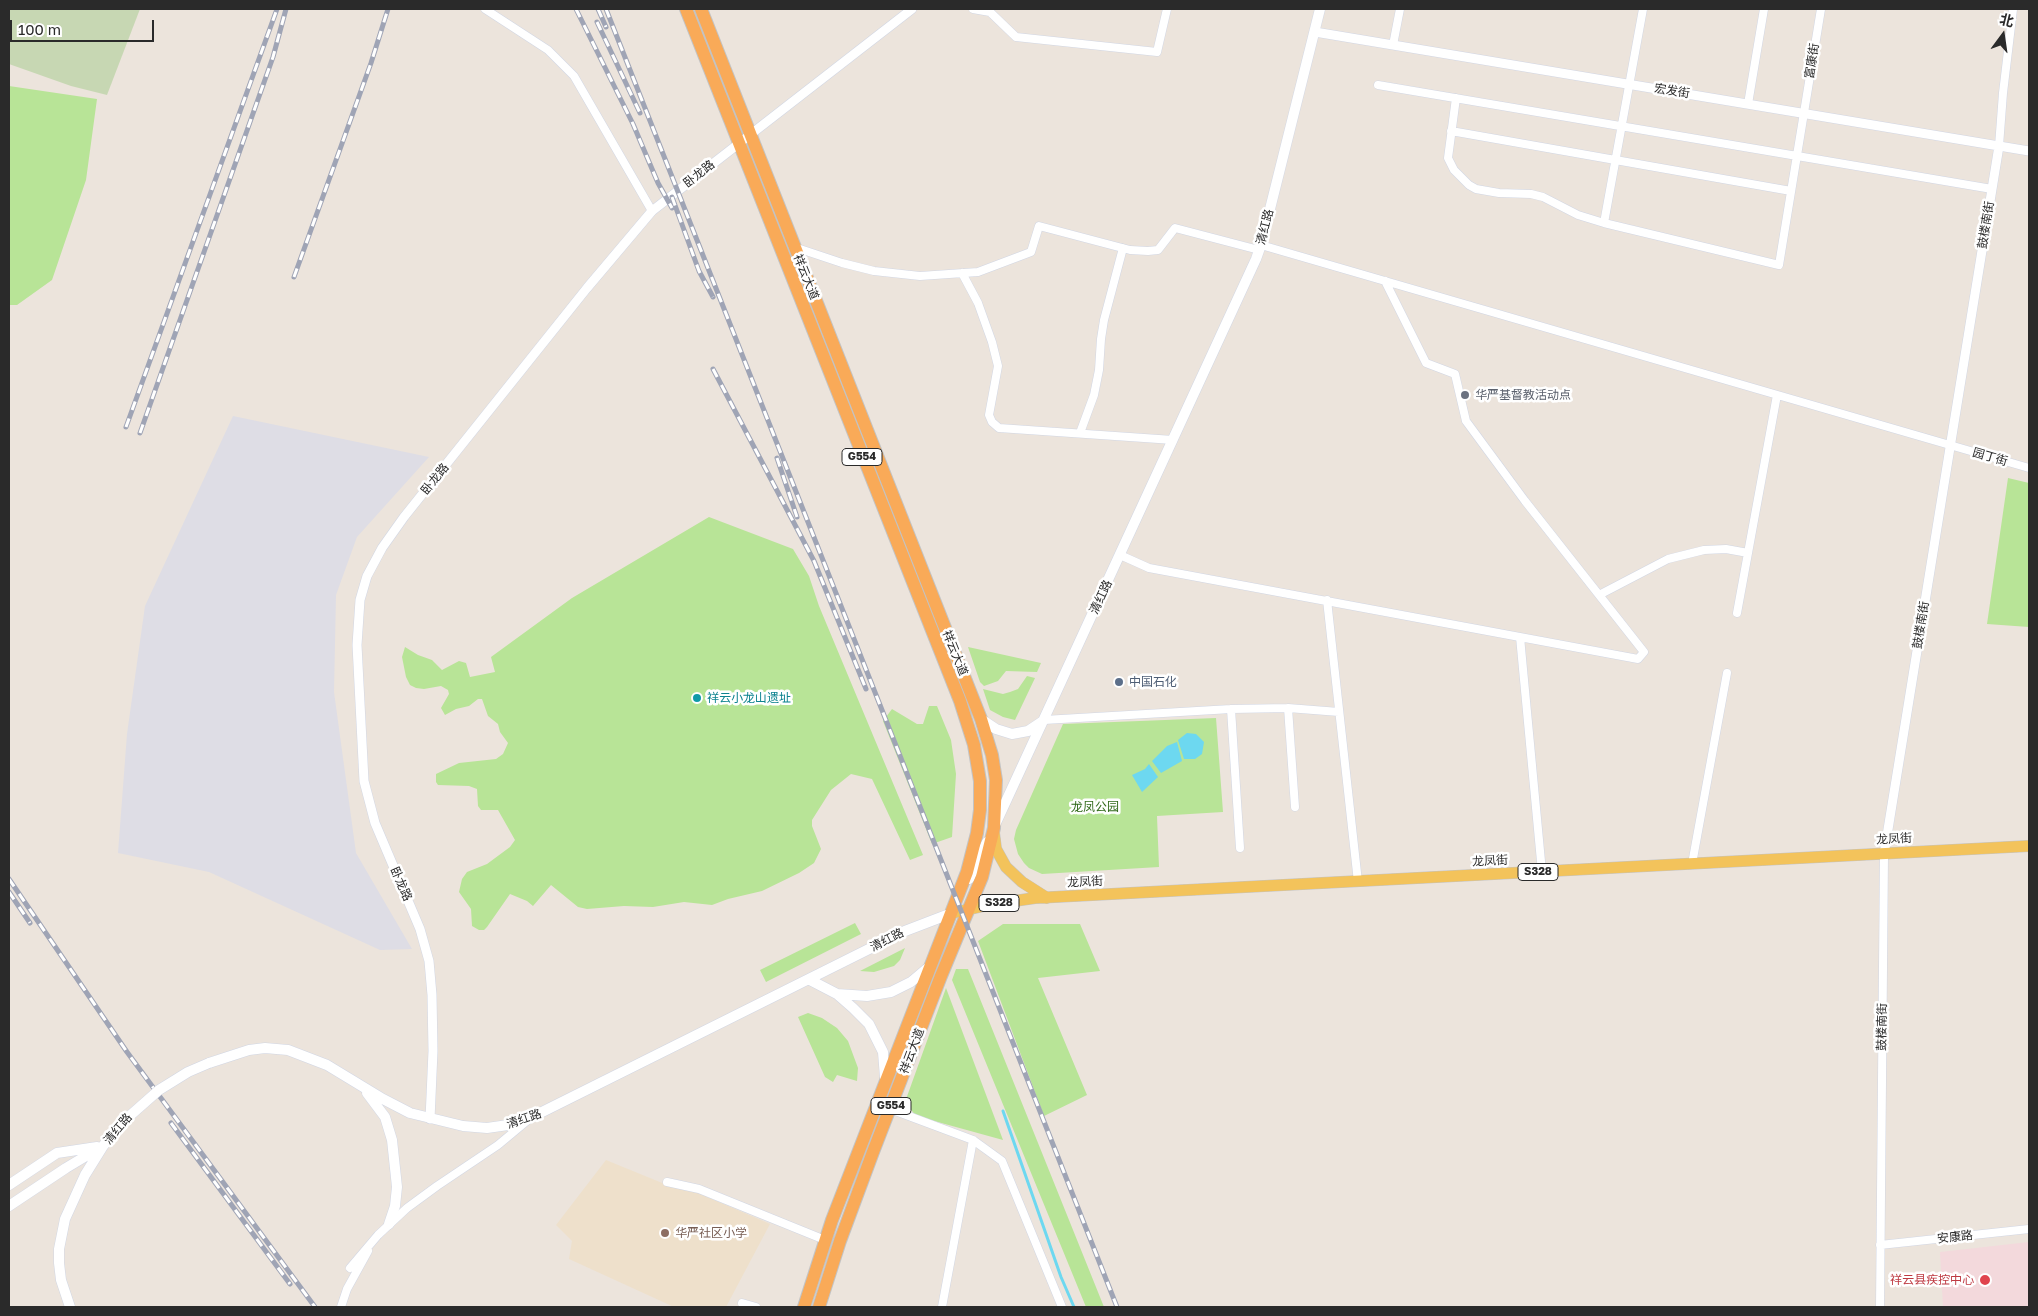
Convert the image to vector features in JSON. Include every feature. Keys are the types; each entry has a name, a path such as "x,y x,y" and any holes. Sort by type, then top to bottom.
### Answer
{"highway":[{"name":"祥云大道","path":"686,9 960,701 974,745 980,790 978,826 971,858 952,913 825,1240 804,1307"},
{"name":"祥云大道","path":"701,9 982,719 994,762 996,790 994,828 986,863 970,909 941,976 840,1241 819,1307"}],"main road":[{"name":"清红路","path":"70,1307 59,1272 61,1235 74,1197 103,1146 125,1120 159,1090 188,1072 250,1050 276,1049 313,1058 352,1079 397,1107 430,1119 463,1126 487,1128 508,1125 530,1118 905,931 952,913 994,828 1260,248 1320,9"},
{"path":"982,719 1000,731 1015,734 1031,730 1044,720"},
{"path":"994,828 996,849 1006,866 1022,882 1047,898"},
{"name":"龙凤街","path":"952,913 1020,900 1047,898 2029,846"},
{"path":"835,993 867,996 891,992 911,982 930,966"},
{"path":"810,980 835,993 859,1013 877,1038 884,1059 885,1083"},
{"path":"352,1079 376,1103 385,1117 390,1130 397,1186 395,1206 390,1224"},
{"path":"9,1185 57,1153 103,1146"},
{"path":"9,1206 103,1146"}],"street":[{"path":"485,9 548,50 574,76 652,211"},
{"name":"卧龙路","path":"430,1119 433,1051 429,961 420,929 379,833 367,794 363,765 357,645 360,600 372,566 392,532 587,288 652,211 912,9"},
{"path":"973,9 990,12 1016,37 1157,52 1167,9"},
{"path":"1393,45 1400,9"},
{"path":"1456,98 1448,151 1450,165 1469,186 1492,192 1532,194 1543,197 1578,214 1604,223 1643,9"},
{"path":"1748,104 1764,9"},
{"name":"富康街","path":"1604,223 1779,265 1821,9"},
{"name":"鼓楼南街","path":"1880,1307 1884,854 1999,146 2013,9"},
{"name":"宏发街","path":"1315,32 2029,151"},
{"path":"1378,85 1992,189"},
{"path":"1451,131 1791,191"},
{"path":"794,247 842,263 874,271 920,276 978,272 1031,252 1040,226 1123,248 1104,320 1099,370 1094,394 1080,433"},
{"name":"园丁街","path":"1123,248 1148,251 1158,250 1175,228 1260,248 1385,281 2029,468"},
{"path":"962,273 978,303 992,342 998,366 989,415 992,422 999,428 1173,440"},
{"path":"1120,554 1149,568 1638,659 1644,652 1525,501 1466,421 1455,374 1426,363 1385,281"},
{"path":"1737,613 1777,395"},
{"path":"1599,595 1668,559 1704,550 1748,553"},
{"path":"1327,600 1358,882"},
{"path":"1520,636 1542,872"},
{"path":"1692,864 1727,673"},
{"path":"1044,720 1231,709 1288,708 1339,712"},
{"path":"1288,708 1295,806"},
{"path":"1231,709 1240,848"},
{"path":"890,1109 973,1140 1002,1161 1062,1307"},
{"path":"350,1268 390,1224 422,1197 498,1145 530,1118"},
{"path":"942,1307 973,1140"},
{"path":"667,1182 699,1189 825,1240"},
{"name":"安康路","path":"1880,1245 2029,1229"},
{"path":"341,1307 347,1289 367,1254 371,1243"},
{"path":"742,1303 756,1307"}],"shaded area":[{"path":"233,416 429,457 357,537 336,595 334,692 356,853 412,949 380,950 209,872 118,853 127,734 145,606"},
{"name":"华严社区小学","path":"606,1160 672,1187 696,1192 770,1224 726,1307 674,1307 569,1259 572,1241 556,1225"},
{"name":"祥云县疾控中心","path":"2029,1242 2029,1307 1943,1307 1940,1252"}],"green space":[{"path":"9,9 140,9 107,95 71,86 9,64"},
{"path":"9,86 97,99 86,180 52,280 17,305 9,305"},
{"path":"2008,478 2029,483 2029,627 1987,624"},
{"path":"709,517 793,549 809,576 819,606 923,855 910,860 872,779 851,774 831,790 812,820 812,826 821,849 814,863 799,873 762,891 712,905 684,902 653,907 624,906 587,909 578,907 551,885 533,906 527,901 510,894 487,927 484,930 479,930 472,926 471,909 459,892 462,879 467,872 487,864 510,847 515,840 498,810 481,810 478,806 477,789 469,786 438,785 436,774 459,763 496,759 503,754 508,743 500,732 498,724 488,716 482,699 478,699 469,706 456,709 445,715 441,708 449,694 448,690 441,686 424,689 410,685 406,677 402,657 405,647 418,655 432,660 442,670 459,661 466,663 470,677 495,672 491,657 572,598"},
{"path":"968,647 1041,663 1037,672 1006,671 998,681 984,686 980,682"},
{"path":"1027,676 1035,678 1015,720 1003,717 990,710 983,689 1003,694 1010,692 1018,689"},
{"path":"929,706 937,706 951,740 956,774 952,837 932,844 883,721 892,709 917,724 923,724"},
{"name":"龙凤公园","path":"1216,718 1223,812 1157,816 1159,867 1042,874 1029,868 1024,863 1018,854 1014,839 1016,830 1063,724"},
{"path":"855,923 861,934 766,982 760,970"},
{"path":"1003,924 1080,924 1100,971 1038,978 1087,1095 1044,1116 978,941"},
{"path":"905,948 900,960 894,966 874,972 860,971"},
{"path":"956,969 968,969 1104,1307 1086,1307 952,980"},
{"path":"946,988 1003,1140 916,1116 905,1102"},
{"path":"808,1013 822,1018 837,1028 848,1041 858,1068 857,1081 837,1075 833,1082 825,1077 798,1017"}],"water":[{"path":"1187,733 1196,734 1204,742 1202,754 1195,759 1184,759 1178,740"},
{"path":"1177,742 1182,761 1161,773 1152,761 1167,746"},
{"path":"1149,764 1158,777 1142,792 1132,775 1145,769"}],"waterway":[{"path":"1003,1111 1061,1277 1074,1307"}],"railway":[{"path":"126,427 277,9"},
{"path":"140,433 273,57 286,9"},
{"path":"294,277 371,63 388,9"},
{"path":"576,9 633,124 658,183 672,208"},
{"path":"598,9 606,27"},
{"path":"606,9 1117,1307"},
{"path":"597,22 640,113"},
{"path":"672,197 699,271 713,297"},
{"path":"713,369 814,561 866,689"},
{"path":"777,458 797,517"},
{"path":"9,879 127,1052 315,1307"},
{"path":"9,892 30,923"},
{"path":"171,1123 290,1284"}],"place":[{"name":"华严基督教活动点","path":"1465,395"},
{"name":"中国石化","path":"1119,682"},
{"name":"祥云小龙山遗址","path":"697,698"},
{"name":"华严社区小学","path":"665,1233"},
{"name":"祥云县疾控中心","path":"1985,1280"}]}
